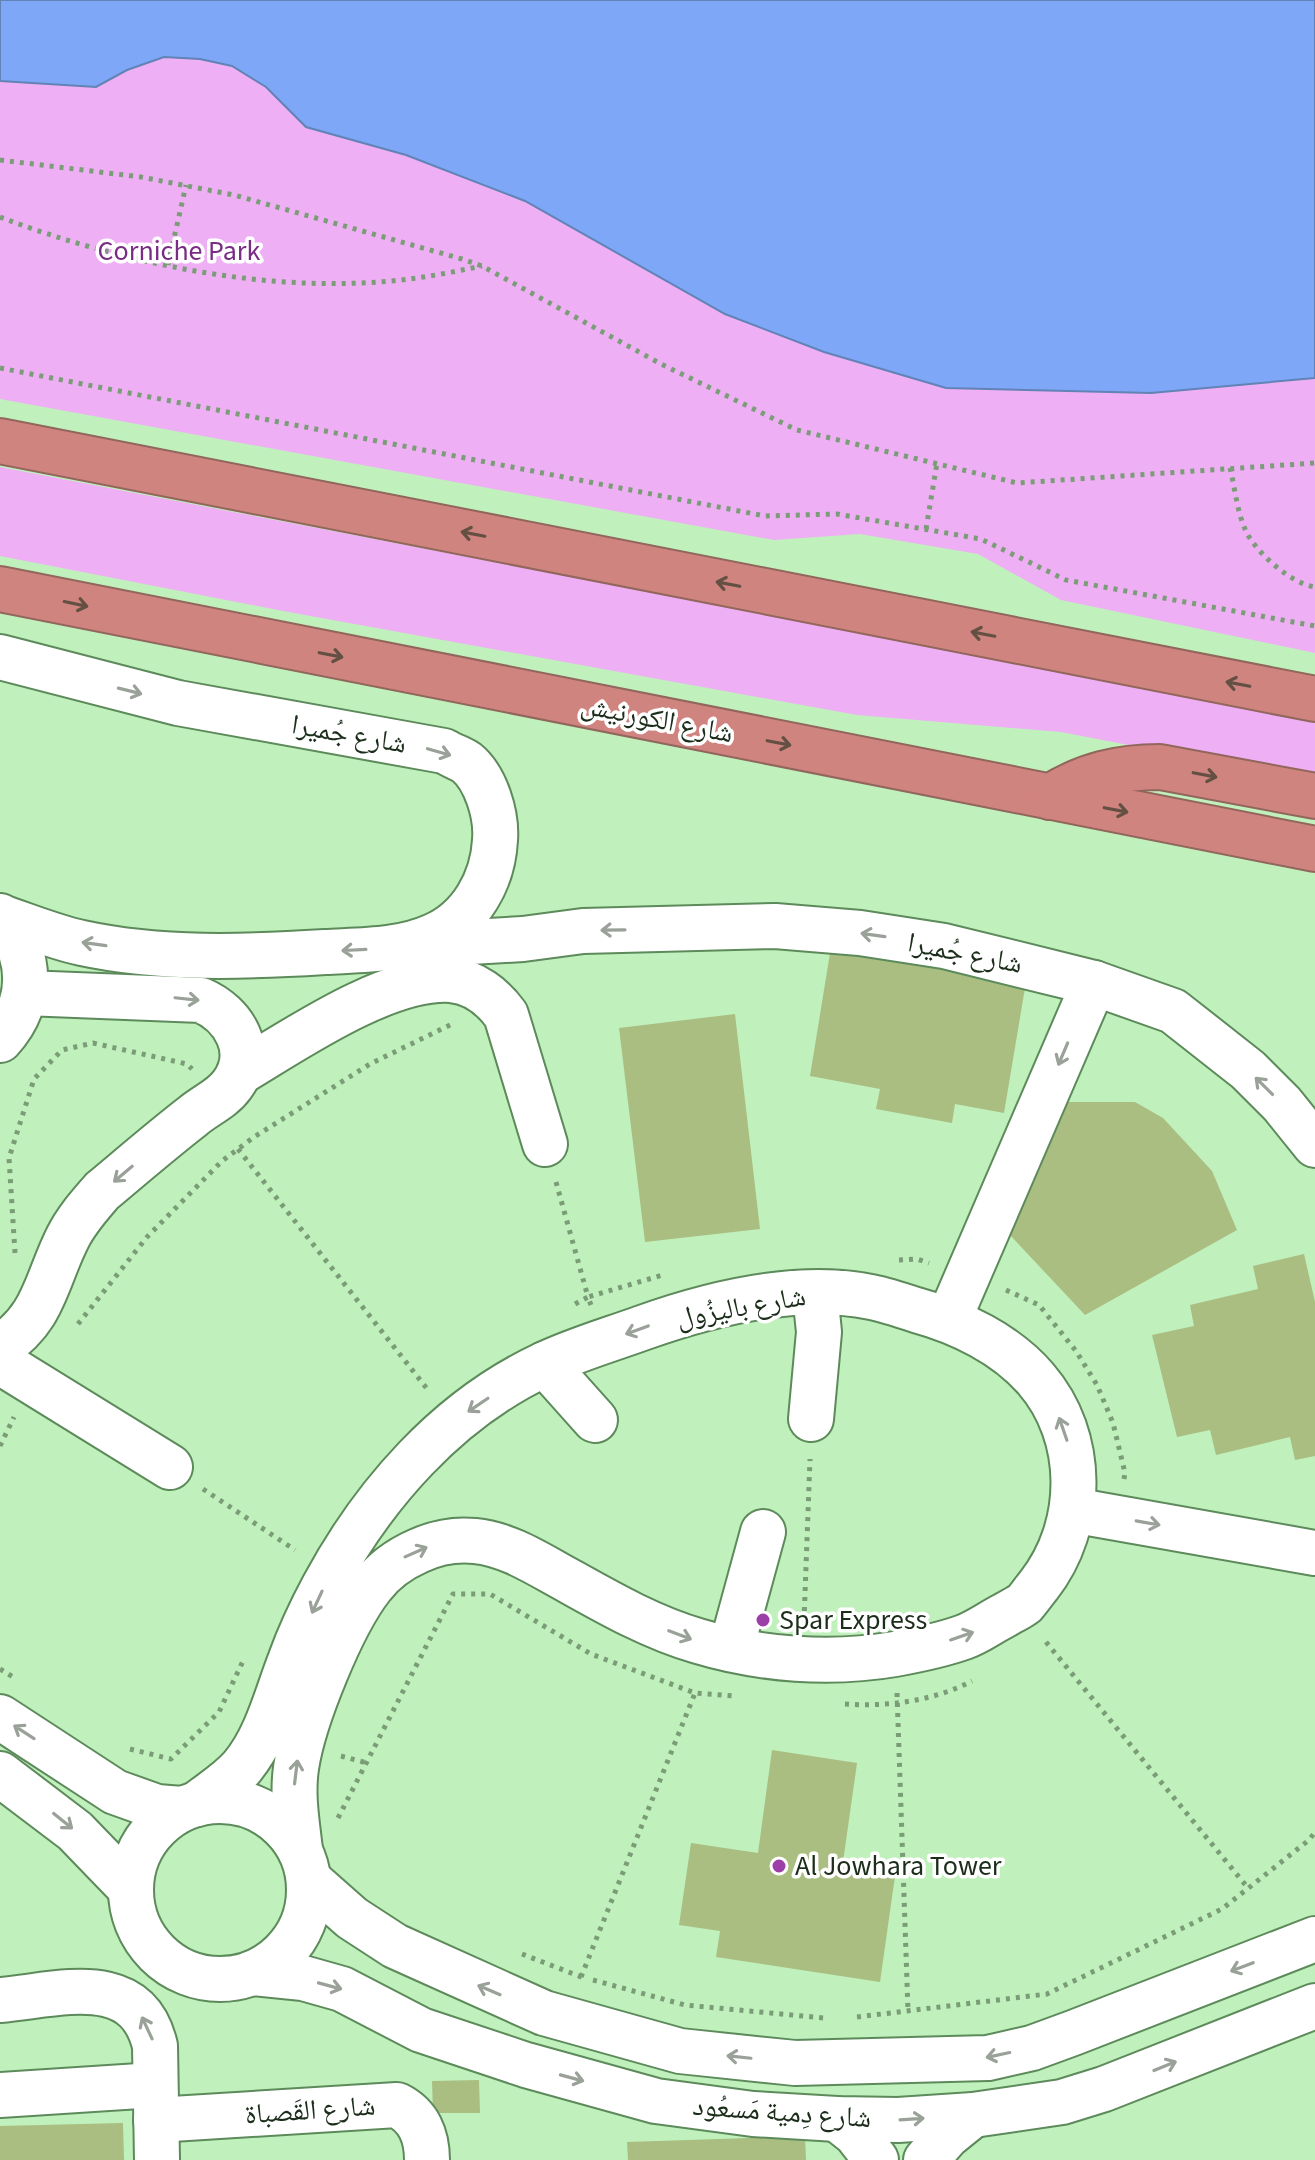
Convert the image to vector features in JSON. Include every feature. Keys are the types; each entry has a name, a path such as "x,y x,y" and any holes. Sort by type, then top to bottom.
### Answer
{"highway":[{"path":"0,441 1315,699"},
{"name":"شارع الكورنيش","path":"0,589 1315,849"},
{"path":"1050,797 1088,777 1134,767 1160,767 1315,796"}],"street":[{"name":"شارع جُميرا","path":"0,657 178,703 444,751 466,763 483,783 492,812 496,836 493,864 480,894 463,916 434,936 403,945"},
{"name":"شارع جُميرا","path":"0,917 85,943 150,952 256,956 403,945 462,944 583,931 775,926 860,933 944,946 1094,983 1173,1011 1212,1039 1274,1095 1315,1145"},
{"path":"0,917 11,930 25,961 25,993 15,1020 0,1040"},
{"path":"0,1347 29,1323 45,1296 70,1233 102,1191 231,1084 320,1023 408,986 450,980 467,984 496,1002 506,1015 545,1144"},
{"path":"949,1319 1094,983"},
{"path":"25,993 201,1000 221,1011 236,1028 242,1050 231,1084"},
{"path":"811,1419 819,1332 815,1293"},
{"name":"شارع باليزُول","path":"189,1806 231,1779 247,1762 265,1730 293,1653 324,1587 388,1489 422,1451 467,1412 545,1364 683,1313 785,1294 815,1293 869,1296 949,1319 997,1345 1037,1380 1063,1425 1074,1474 1067,1538 1053,1567 1025,1603 967,1636 893,1654 827,1660 761,1656 734,1635 696,1641 634,1617 511,1550 479,1541 455,1540 426,1547 401,1559 383,1572 368,1590 330,1663 296,1763 293,1793 314,1852"},
{"path":"0,1362 170,1467"},
{"path":"545,1364 595,1420"},
{"path":"1072,1510 1315,1553"},
{"path":"734,1635 763,1532"},
{"path":"0,1717 115,1792 157,1807 226,1801 256,1808 314,1852 307,1913 293,1942 268,1965 253,1973 220,1979 202,1977 170,1963 157,1952 138,1923 131,1889 133,1869 140,1851 165,1820 189,1806"},
{"path":"0,1774 75,1831 131,1889"},
{"name":"شارع دِمية مَسعُود","path":"314,1852 352,1918 395,1946 544,2013 680,2051 795,2063 988,2058 1032,2048 1315,1939"},
{"name":"شارع دِمية مَسعُود","path":"253,1973 303,1978 342,1989 421,2030 526,2065 656,2101 753,2114 837,2119 898,2120 973,2115 1062,2102 1104,2089 1315,2006"},
{"path":"0,2000 89,1992 108,1993 127,2001 151,2028 155,2046 156,2122"},
{"name":"شارع القَصباة","path":"0,2095 156,2122 397,2105 409,2111 418,2122 425,2135 427,2160"},
{"path":"926,2160 947,2136 973,2115"},
{"path":"837,2119 856,2134 876,2160"}],"path":[{"path":"0,160 110,173 234,195 482,266 661,364 797,430 1017,483 1315,463"},
{"path":"168,265 186,185"},
{"path":"0,217 92,249 225,275 285,281 408,280 482,266"},
{"path":"0,368 765,516 837,514 981,539 1066,580 1315,626"},
{"path":"926,529 937,463"},
{"path":"1230,468 1245,531 1273,566 1315,587"},
{"path":"70,1334 147,1237 222,1161 254,1137 370,1064 496,1002"},
{"path":"89,1310 17,1286 9,1158 34,1079 62,1050 93,1043 187,1064 231,1084 254,1137"},
{"path":"238,1149 432,1395"},
{"path":"0,1157 9,1158"},
{"path":"804,1622 811,1419"},
{"path":"170,1467 295,1550"},
{"path":"314,1852 453,1594 490,1594 591,1654 695,1693 739,1696"},
{"path":"734,1635 817,1622"},
{"path":"1034,1648 1046,1642 1248,1888"},
{"path":"893,1654 898,1704 908,2011"},
{"path":"842,1704 898,1704 959,1687 984,1674"},
{"path":"581,1977 695,1693"},
{"path":"852,2018 1047,1994 1222,1909 1315,1832"},
{"path":"522,1954 581,1977 685,2005 838,2019"},
{"path":"908,2011 921,2021 921,2061"}],"green space":[{"name":"Corniche Park","path":"164,57 200,59 232,66 266,87 306,127 405,155 525,201 725,314 946,388 1151,393 1315,378 1315,653 1061,600 978,554 860,534 774,540 0,399 0,81 96,87 127,70"},
{"path":"0,467 1315,720 1315,781 1061,732 857,715 283,611 0,556"}],"water":[{"path":"0,0 1315,0 1315,378 1151,393 946,388 824,352 725,314 525,201 406,155 306,127 266,87 232,66 200,59 164,57 127,70 96,87 0,81"}],"building":[{"path":"832,941 1027,976 1004,1113 955,1104 952,1123 876,1109 880,1089 810,1076"},
{"path":"735,1014 760,1229 645,1242 619,1028"},
{"path":"1058,1102 1135,1102 1163,1118 1212,1171 1237,1230 1085,1315 1009,1234"},
{"path":"1304,1254 1315,1302 1315,1456 1295,1460 1290,1437 1216,1455 1210,1430 1177,1437 1152,1335 1194,1326 1190,1305 1258,1289 1253,1266"},
{"name":"Al Jowhara Tower","path":"772,1750 857,1763 843,1862 896,1869 880,1982 716,1957 720,1931 679,1925 691,1843 758,1853"},
{"path":"479,2080 480,2113 433,2113 432,2081"},
{"path":"123,2123 124,2160 0,2160 0,2126"},
{"path":"805,2136 806,2160 628,2160 627,2142"}],"place":[{"name":"Spar Express","path":"763,1620"},
{"name":"Al Jowhara Tower","path":"779,1866"}]}
